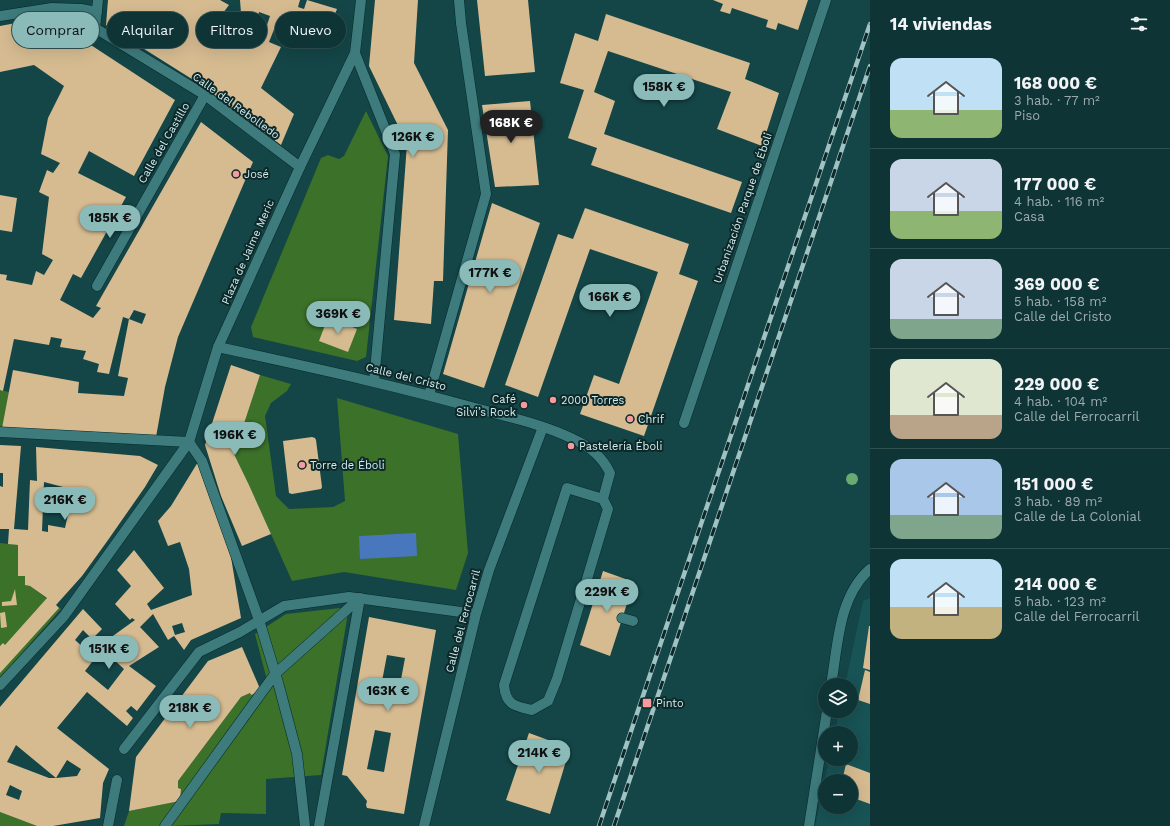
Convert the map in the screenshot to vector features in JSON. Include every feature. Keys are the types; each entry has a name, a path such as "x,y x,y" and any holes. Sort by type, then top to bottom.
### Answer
{"street":[{"path":"26,12 52,8 80,9 97,12 98,0"},
{"path":"361,0 355,53 395,154 374,381"},
{"path":"429,395 486,194 459,0"},
{"name":"Urbanización Parque de Éboli","path":"684,423 826,0"},
{"path":"0,16 12,14"},
{"name":"Calle del Rebolledo","path":"99,30 205,95 300,167"},
{"name":"Plaza de Jaime Meric","path":"0,685 64,616 189,442 218,347 300,167 355,53"},
{"name":"Calle del Castillo","path":"96,286 205,95"},
{"name":"Calle del Cristo","path":"218,347 374,381 429,395 543,427 573,438 597,455 606,465 610,473 602,499"},
{"name":"Calle del Ferrocarril","path":"424,826 476,614 489,570 543,427"},
{"path":"0,432 189,442 202,461 260,620 297,754 305,826"},
{"path":"567,488 602,499 608,509 557,679 548,701 532,710 520,707 511,703 505,696 504,685 567,488"},
{"path":"832,678 840,628 847,602 856,585 864,574 870,569"},
{"path":"124,749 199,652 240,632 284,606 349,597 476,614"},
{"path":"165,826 275,674 360,598"},
{"path":"319,826 360,598"},
{"path":"622,618 632,621"},
{"path":"809,826 826,718"},
{"path":"108,826 117,780"}],"shaded area":[{"path":"870,598 870,826 815,826 818,812 818,814 858,814 858,774 826,774 828,766 858,766 858,726 836,726 838,718 858,718 858,678 846,678 863,601"}],"green space":[{"path":"366,111 388,156 366,357 357,361 253,337 251,327 321,158 328,155 339,159 344,156"},
{"path":"260,375 291,384 287,391 271,403 265,416 276,496 289,509 333,507 345,501 337,398 458,434 468,553 456,590 344,572 292,581 234,454"},
{"path":"0,390 9,392 2,428 0,428"},
{"path":"0,543 18,545 18,576 25,576 26,585 30,586 61,609 0,678"},
{"path":"349,607 321,775 266,779 266,814 221,813 219,824 124,826 129,811 180,801 181,789 178,788 178,781 241,697 269,688 255,634 286,614"},
{"path":"0,812 37,826 0,826"}],"water":[{"path":"416,533 417,556 360,559 359,536"}],"building":[{"path":"108,0 220,0 229,5 224,12 196,12 196,48 267,48 267,25 270,16 267,15 267,12 241,12 240,0 300,0 298,7 304,9 307,0 337,9 336,12 275,12 275,27 269,42 275,44 275,48 281,48 261,88 294,114 281,145 203,86 143,48 188,48 188,12 107,12"},
{"path":"375,0 418,0 414,63 448,130 443,281 434,281 431,324 394,320 407,144 369,66"},
{"path":"477,0 528,0 535,72 485,76"},
{"path":"713,0 808,0 798,30 778,23 776,30 766,27 768,20 732,8 730,14 720,11 723,4"},
{"path":"606,14 750,63 745,79 779,93 762,146 717,129 731,92 608,51 594,92 615,101 604,134 742,182 731,213 591,165 597,148 568,138 584,90 560,83 575,33 598,41"},
{"path":"12,24 12,48 95,48 175,100 134,176 89,151 78,173 126,197 81,278 73,274 60,300 93,318 101,308 96,306 201,122 253,162 178,337 165,387 156,437 2,428 13,370 79,382 78,393 124,396 128,378 118,376 129,319 123,317 109,374 97,372 99,364 83,359 86,351 60,347 62,339 51,337 49,345 14,339 3,391 0,390 0,274 7,275 6,280 32,285 36,271 44,275 53,260 42,254 49,197 39,192 47,170 53,173 60,163 41,154 48,118 64,86 34,65 0,72 0,26","holes":["134,310 146,314 142,324 129,319"]},
{"path":"530,101 539,185 495,187 482,105"},
{"path":"0,195 17,198 12,232 0,230"},
{"path":"492,203 540,223 484,388 443,374"},
{"path":"585,208 689,244 679,274 698,281 644,436 580,414 594,375 619,384 658,272 590,249 538,397 505,385 558,234 573,239"},
{"path":"328,317 357,329 348,352 319,341"},
{"path":"231,365 260,375 234,454 271,534 242,546 221,496 205,445"},
{"name":"Torre de Éboli","path":"312,437 316,440 322,487 321,489 292,494 289,493 283,441"},
{"path":"0,445 21,446 14,529 28,530 30,480 37,481 36,447 140,456 158,465 145,487 82,576 56,605 59,608 0,673 0,646 3,643 5,645 47,598 30,586 25,585 25,576 18,576 18,545 8,544 9,529 0,529 0,486 3,487 3,473 0,473","holes":["44,482 86,493 83,504 75,500 69,510 65,528 48,525 48,532 42,531"]},
{"path":"198,462 230,551 241,618 191,640 184,650 174,636 168,640 153,614 140,627 159,647 129,666 156,686 137,711 131,706 126,711 133,718 127,726 87,692 57,728 109,769 103,783 100,818 53,826 37,826 0,812 0,707 83,609 102,629 92,639 83,630 75,640 84,648 81,653 92,662 85,671 108,690 124,669 99,646 135,620 132,618 130,620 115,604 131,586 117,570 134,550 164,588 147,604 151,610 192,595 189,569 180,542 168,546 158,521 171,506","holes":["182,623 185,632 175,635 172,626","16,745 56,778 49,778 7,762","67,760 81,769 77,776 56,778","10,785 22,791 19,800 6,795"]},
{"path":"603,571 634,582 610,656 580,645"},
{"path":"15,589 17,605 2,606 2,602 11,601"},
{"path":"5,612 7,627 1,628 0,613"},
{"path":"369,617 436,630 404,814 367,808 367,801 347,776 342,775","holes":["387,655 405,658 397,701 379,697","375,730 391,733 384,772 367,769"]},
{"path":"870,626 870,670 863,668"},
{"path":"242,647 261,691 251,695 250,693 241,697 178,781 178,788 181,789 180,801 129,811 136,757 208,661"},
{"path":"865,670 870,672 870,704 858,700"},
{"path":"529,733 570,748 550,814 506,800"},
{"path":"846,766 851,766 870,773 870,804 858,800 858,774 844,774"}],"railway":[{"path":"599,826 870,24"},
{"path":"614,826 870,66"}],"place":[{"name":"José","path":"236,174"},
{"name":"2000 Torres","path":"553,400"},
{"name":"Café Silvi’s Rock","path":"524,405"},
{"name":"Chrif","path":"630,419"},
{"name":"Pastelería Éboli","path":"571,446"},
{"name":"Torre de Éboli","path":"302,465"},
{"name":"Pinto","path":"647,703"}]}
